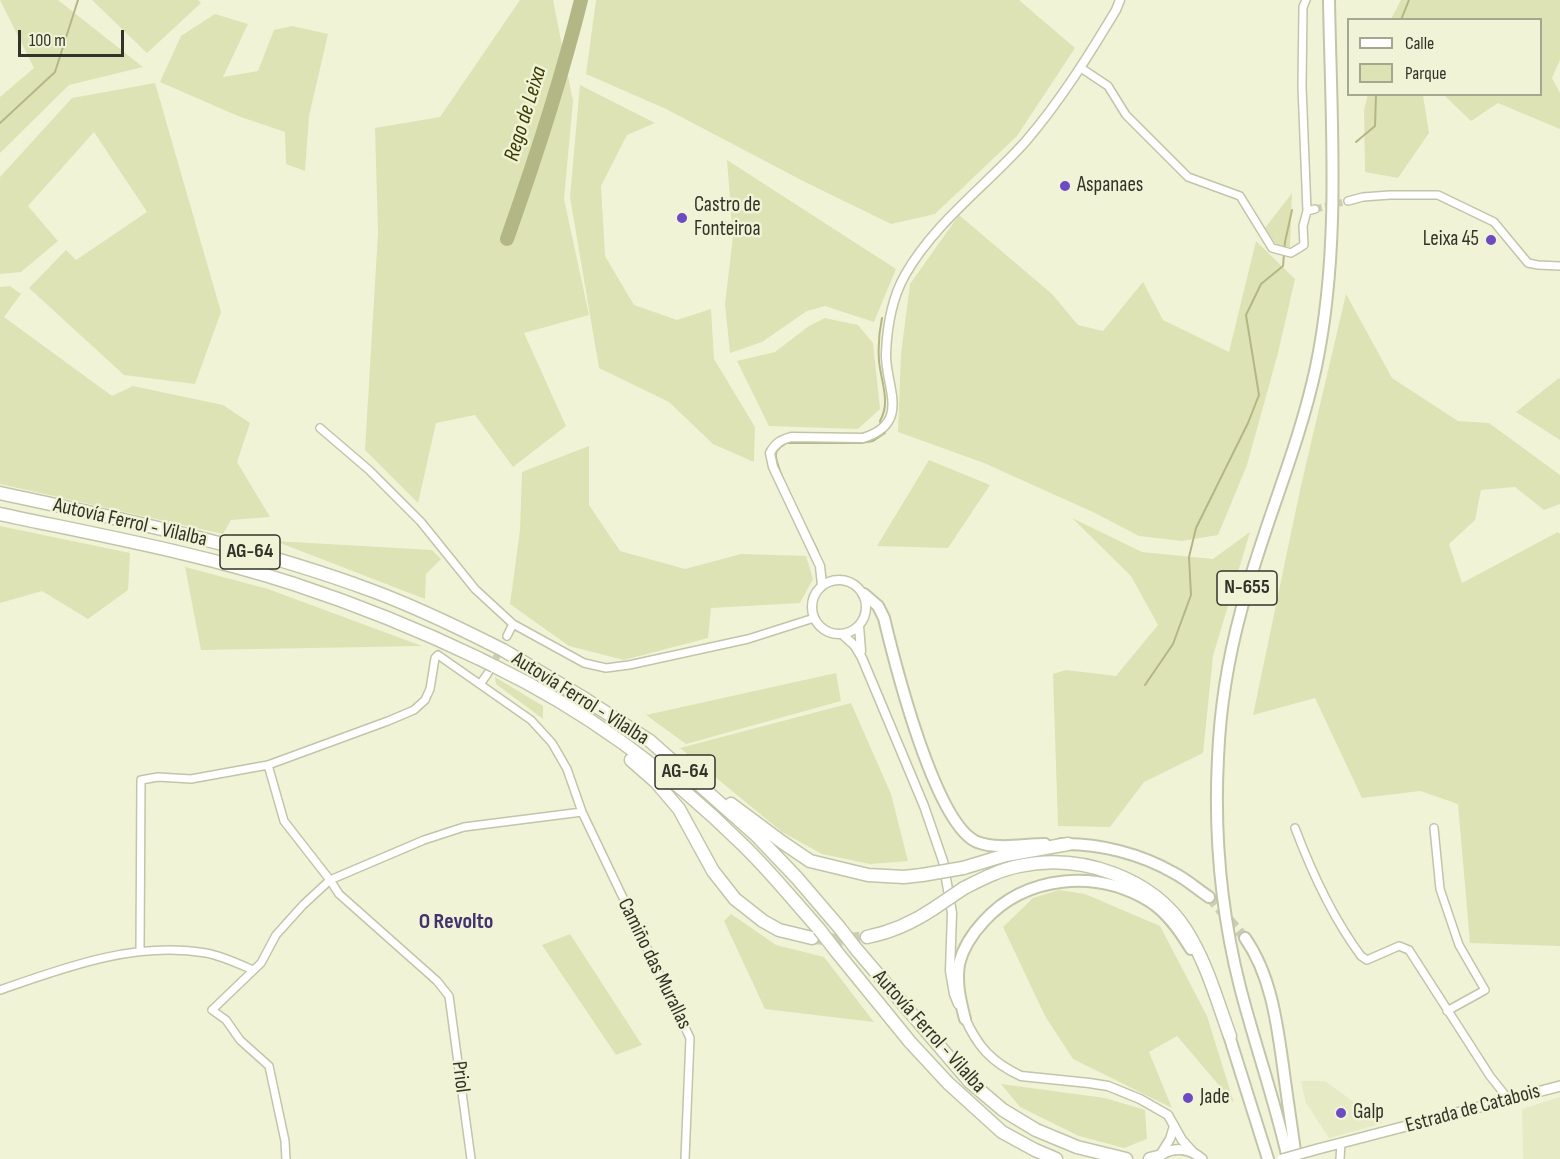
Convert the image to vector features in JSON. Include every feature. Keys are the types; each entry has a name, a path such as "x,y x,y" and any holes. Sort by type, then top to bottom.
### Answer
{"highway":[{"name":"N-655","path":"1288,1159 1240,986 1228,928 1217,843 1218,758 1224,693 1241,610 1299,433 1316,368 1325,316 1331,254 1332,211 1329,0"},
{"name":"Autovía Ferrol - Vilalba","path":"0,492 129,521 254,553 327,575 374,591 441,619 503,650 650,741 757,836 797,878 970,1082 1004,1110 1036,1130 1077,1147 1126,1159"},
{"name":"Autovía Ferrol - Vilalba","path":"0,514 189,556 292,584 407,625 480,659 491,669 525,681 609,734 694,799 743,845 816,934 836,951 910,1042 965,1099 1002,1132 1056,1159"},
{"path":"864,594 878,606 884,618 908,706 925,756 955,823 964,834 976,842 991,846 1085,844 1140,857 1174,873 1209,897"},
{"path":"609,734 627,756 656,782 679,809 713,871 735,899 763,921 779,930 816,934"},
{"path":"685,772 810,861 868,875 904,877 922,875 963,868 1006,855 1068,844"},
{"path":"867,937 887,933 905,925 964,888 995,872 1020,866 1041,863 1081,866 1101,870 1140,886 1158,898 1185,928 1206,969 1230,1036 1268,1159"},
{"path":"965,1019 958,977 964,947 974,932 996,908 1015,896 1052,883 1086,881 1108,884 1135,894 1151,902 1165,915 1191,948 1230,1036"},
{"path":"1245,938 1267,982 1274,1010 1296,1159"}],"main road":[{"name":"Estrada de Catabois","path":"1282,1159 1560,1086"},
{"path":"1156,1158 1176,1149 1201,1157"}],"street":[{"path":"822,585 820,566 773,466 770,453 781,440 791,437 864,438 884,428 890,419 893,395 886,357 887,334 893,304 904,277 922,248 951,215 989,180 1027,139 1081,68 1120,0"},
{"path":"1081,68 1108,86 1126,115 1188,177 1240,196 1272,248 1291,253 1304,245 1302,226 1307,211 1302,87 1303,7 1306,0"},
{"path":"1348,201 1363,197 1390,195 1438,195 1494,222 1528,263 1560,266"},
{"path":"1307,211 1315,209"},
{"path":"320,428 369,470 421,522 475,590 513,624 584,663 606,668 629,665 748,639 814,618"},
{"path":"820,566 839,579 856,585 864,594 866,611 859,626 851,632 842,634 825,630 814,618 812,600 822,585 839,579"},
{"path":"507,636 513,624"},
{"path":"859,626 861,658"},
{"path":"842,634 855,646 861,658 924,806 943,861 952,913 950,971 954,994 981,1048 1010,1071 1021,1076 1108,1086 1140,1099 1164,1111 1182,1140 1201,1157"},
{"name":"Camiño das Murallas","path":"268,765 414,710 425,700 430,689 435,658 438,654 531,720 552,743 567,769 582,812 690,1038 686,1159"},
{"path":"481,683 491,669"},
{"path":"140,951 141,780 158,777 191,779 268,765 284,821 330,880"},
{"path":"286,1159 285,1141 269,1066 240,1040 226,1020 212,1010 261,963 276,935 330,880 424,840 464,827 582,812"},
{"path":"1295,828 1310,869 1360,956 1367,960 1400,946 1409,950 1490,1076 1509,1100"},
{"path":"1434,828 1440,889 1460,945 1485,990 1447,1011"},
{"name":"Priol","path":"330,880 339,894 437,981 449,996 471,1159"},
{"path":"0,990 77,964 140,951 208,953 254,970"},
{"path":"1156,1158 1170,1139 1174,1126"},
{"path":"1340,1159 1341,1143"}],"shaded area":[{"name":"Galp","path":"1301,1081 1325,1081 1383,1123 1329,1138 1306,1103"},
{"path":"1560,1097 1560,1159 1523,1159 1522,1109"}],"green space":[{"path":"0,0 58,0 143,67 69,85 0,153 0,97 34,68"},
{"path":"92,0 198,0 201,3 147,53"},
{"path":"520,0 553,0 573,101 564,199 589,315 524,333 566,426 513,467 475,415 436,423 418,503 365,450 378,233 375,128 440,117"},
{"path":"596,0 1019,0 1075,48 1017,136 935,214 891,224 666,109 586,74"},
{"path":"1401,0 1560,0 1560,60 1552,78 1560,93 1560,129 1498,103 1471,121 1445,96 1542,96 1542,18 1392,18"},
{"path":"215,14 248,24 223,77 258,71 274,30 292,26 328,34 309,116 305,171 286,164 285,132 238,116 160,82 181,36"},
{"path":"155,83 221,312 195,384 124,375 29,288 66,250 76,260 147,212 94,132 28,206 58,241 21,272 0,274 0,177 72,98"},
{"path":"580,85 655,123 627,135 601,186 605,256 634,305 677,320 711,309 714,359 755,427 754,462 713,444 669,402 599,368 570,197"},
{"path":"1368,96 1423,96 1429,133 1398,178 1365,172 1364,110"},
{"path":"727,160 896,269 874,322 825,306 807,311 762,342 730,353 725,304 733,237"},
{"path":"1292,193 1290,247 1277,246 1265,228"},
{"path":"959,215 1052,294 1078,325 1103,331 1143,282 1163,320 1229,352 1256,241 1295,279 1278,353 1247,465 1218,535 1182,541 1139,536 1095,513 984,463 898,432 901,354 910,284"},
{"path":"10,286 21,294 4,317 112,396 133,386 223,405 250,423 237,462 270,517 231,520 223,534 0,484 0,287"},
{"path":"1346,294 1392,378 1458,421 1489,423 1560,475 1560,504 1544,510 1515,487 1481,490 1475,520 1449,544 1462,583 1558,532 1560,534 1560,946 1470,943 1458,804 1420,791 1362,798 1315,698 1253,715 1300,490"},
{"path":"825,318 858,325 873,343 880,409 858,429 769,426 737,361 775,352 809,326"},
{"path":"1560,379 1560,440 1516,412"},
{"path":"589,446 589,505 620,551 685,569 741,554 806,556 813,579 800,603 711,608 708,638 624,660 569,646 510,604 520,530 522,472"},
{"path":"929,460 990,485 948,548 877,546"},
{"path":"1072,518 1142,552 1213,559 1250,532 1213,656 1203,753 1144,782 1110,827 1058,826 1053,674 1066,670 1116,676 1158,625 1131,576"},
{"path":"0,526 130,553 128,590 88,619 42,591 0,603"},
{"path":"275,541 432,550 441,559 426,574 425,599"},
{"path":"185,567 268,589 422,646 201,650"},
{"path":"836,673 841,701 686,744 646,715"},
{"path":"495,677 543,706 543,719 496,684"},
{"path":"851,703 891,794 908,861 870,864 822,854 782,832 680,748"},
{"path":"1059,890 1085,894 1160,926 1207,1016 1234,1103 1177,1036 1149,1052 1172,1108 1073,1059 1045,1016 1003,927 1033,898"},
{"path":"731,914 776,945 824,957 874,1022 765,1009 724,921"},
{"path":"570,934 642,1045 616,1055 542,945"},
{"path":"1001,1084 1105,1098 1145,1110 1147,1139 1124,1148 1079,1136 1020,1107"}],"waterway":[{"path":"0,123 55,72 78,0"},
{"name":"Rego de Leixa","path":"507,239 547,120 581,0"},
{"path":"1402,18 1409,0"},
{"path":"1356,142 1375,126 1376,96"},
{"path":"1145,685 1173,644 1191,595 1189,557 1196,528 1248,423 1259,395 1246,315 1261,284 1283,266 1285,242 1292,210"},
{"path":"881,425 880,421 885,407 879,355 882,318"},
{"path":"818,551 786,486 776,453 786,443 873,441 885,433 884,430"}],"tunnel":[{"path":"1315,209 1348,201"},
{"path":"491,668 507,636"},
{"path":"1209,897 1245,938"},
{"path":"812,938 840,940 867,937"}],"place":[{"name":"Aspanaes","path":"1065,186"},
{"name":"Castro de Fonteiroa","path":"682,218"},
{"name":"Leixa 45","path":"1491,240"},
{"name":"Jade","path":"1188,1098"},
{"name":"Galp","path":"1341,1113"}],"district":[{"name":"O Revolto","path":"456,922"}]}
